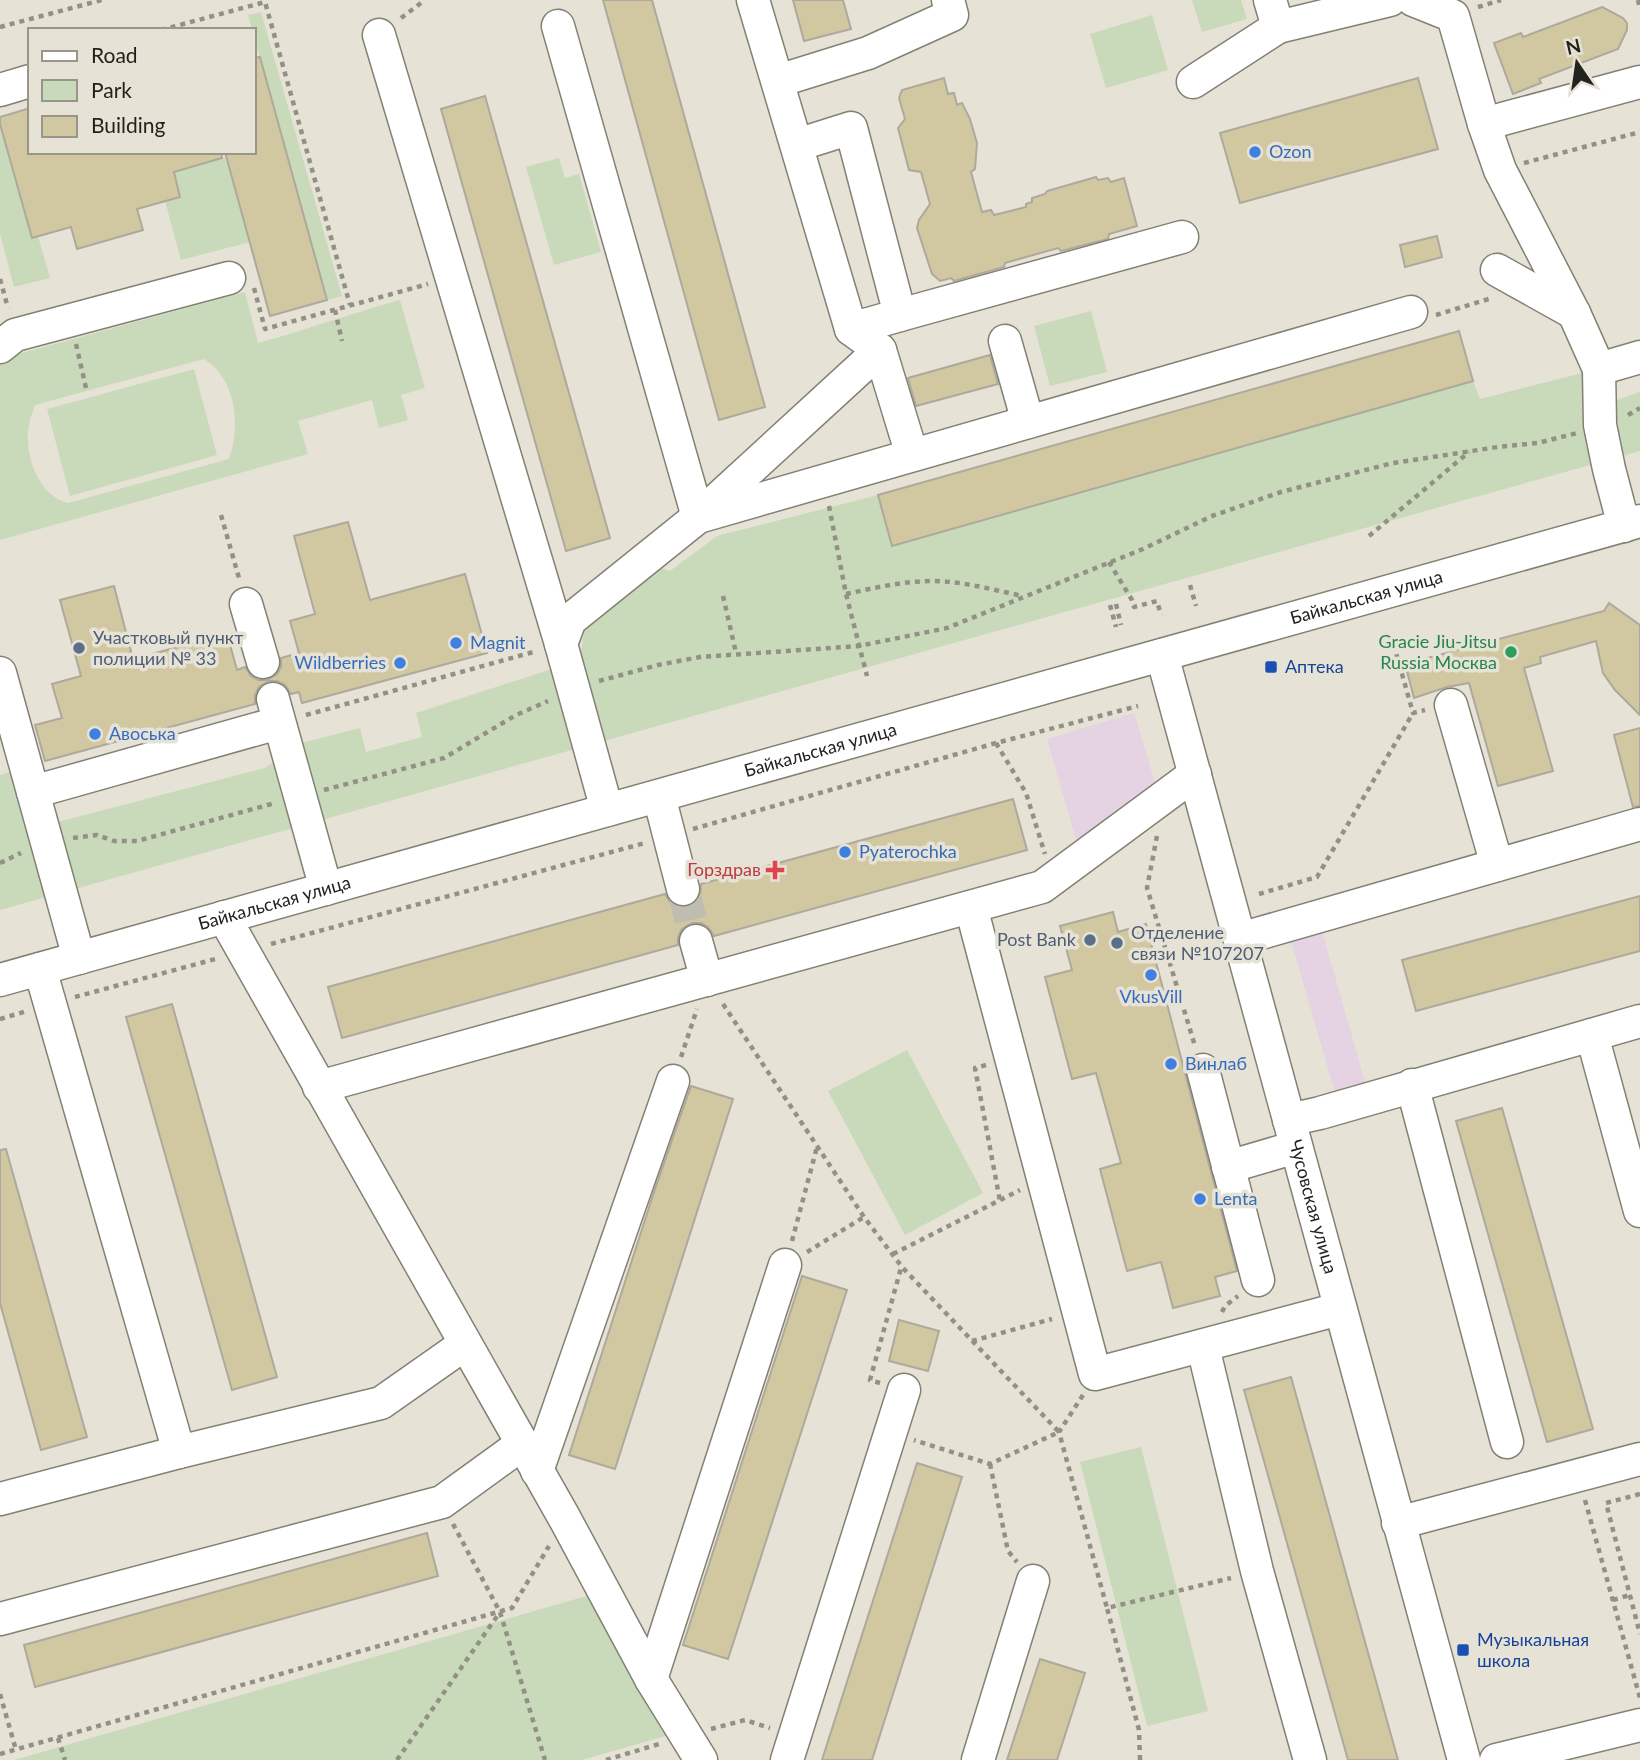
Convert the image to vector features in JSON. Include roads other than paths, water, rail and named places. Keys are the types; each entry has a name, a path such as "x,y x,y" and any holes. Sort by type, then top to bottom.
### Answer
{"street":[{"path":"753,0 851,329 880,350 912,455"},
{"path":"778,81 868,53 952,15 948,0"},
{"path":"1193,82 1274,14 1390,0"},
{"path":"1413,0 1453,16 1500,170 1574,313 1599,369 1600,425 1609,469 1632,523"},
{"path":"558,26 698,517"},
{"path":"379,35 561,645 607,810"},
{"path":"1484,124 1640,82"},
{"path":"0,90 28,83"},
{"path":"797,145 851,128 900,315"},
{"path":"851,329 1182,237"},
{"path":"1497,270 1574,313"},
{"path":"0,347 15,335 229,278"},
{"path":"698,517 1412,312"},
{"path":"1005,341 1028,422"},
{"path":"561,645 570,621 698,517 880,350"},
{"path":"1599,369 1640,357"},
{"name":"Байкальская улица","path":"0,980 1632,523"},
{"path":"246,604 263,662"},
{"name":"Чусовская улица","path":"1162,654 1464,1760"},
{"path":"0,673 79,958"},
{"path":"1451,705 1497,865"},
{"path":"33,792 276,711 326,889"},
{"path":"319,1087 1042,887 1123,821 1195,774"},
{"path":"659,796 683,889"},
{"path":"1240,939 1640,824"},
{"path":"971,906 1096,1374 1339,1309"},
{"path":"224,918 565,1519 651,1679 695,1748"},
{"path":"696,941 707,980"},
{"path":"40,969 179,1452"},
{"path":"1228,1167 1353,1098 1412,1085 1640,1021"},
{"path":"1592,1035 1640,1211"},
{"path":"1203,1070 1258,1280"},
{"path":"537,1471 673,1082"},
{"path":"1412,1085 1507,1442"},
{"path":"651,1679 785,1265"},
{"path":"0,1499 381,1402 465,1344"},
{"path":"1203,1346 1257,1572 1310,1760"},
{"path":"791,1748 904,1390"},
{"path":"0,1619 442,1503 522,1444"},
{"path":"1398,1523 1640,1459"},
{"path":"978,1760 1033,1581"},
{"path":"1496,1760 1640,1725"}],"tunnel":[{"path":"683,889 696,941"}],"place":[{"name":"Ozon","path":"1255,152"},
{"name":"Magnit","path":"456,643"},
{"name":"Участковый пункт полиции № 33","path":"79,648"},
{"name":"Gracie Jiu-Jitsu Russia Москва","path":"1511,652"},
{"name":"Wildberries","path":"400,663"},
{"name":"Аптека","path":"1271,667"},
{"name":"Авоська","path":"95,734"},
{"name":"Pyaterochka","path":"845,852"},
{"name":"Горздрав","path":"775,870"},
{"name":"Post Bank","path":"1090,940"},
{"name":"Отделение связи №107207","path":"1117,943"},
{"name":"VkusVill","path":"1151,975"},
{"name":"Винлаб","path":"1171,1064"},
{"name":"Lenta","path":"1200,1199"},
{"name":"Музыкальная школа","path":"1463,1650"}]}
